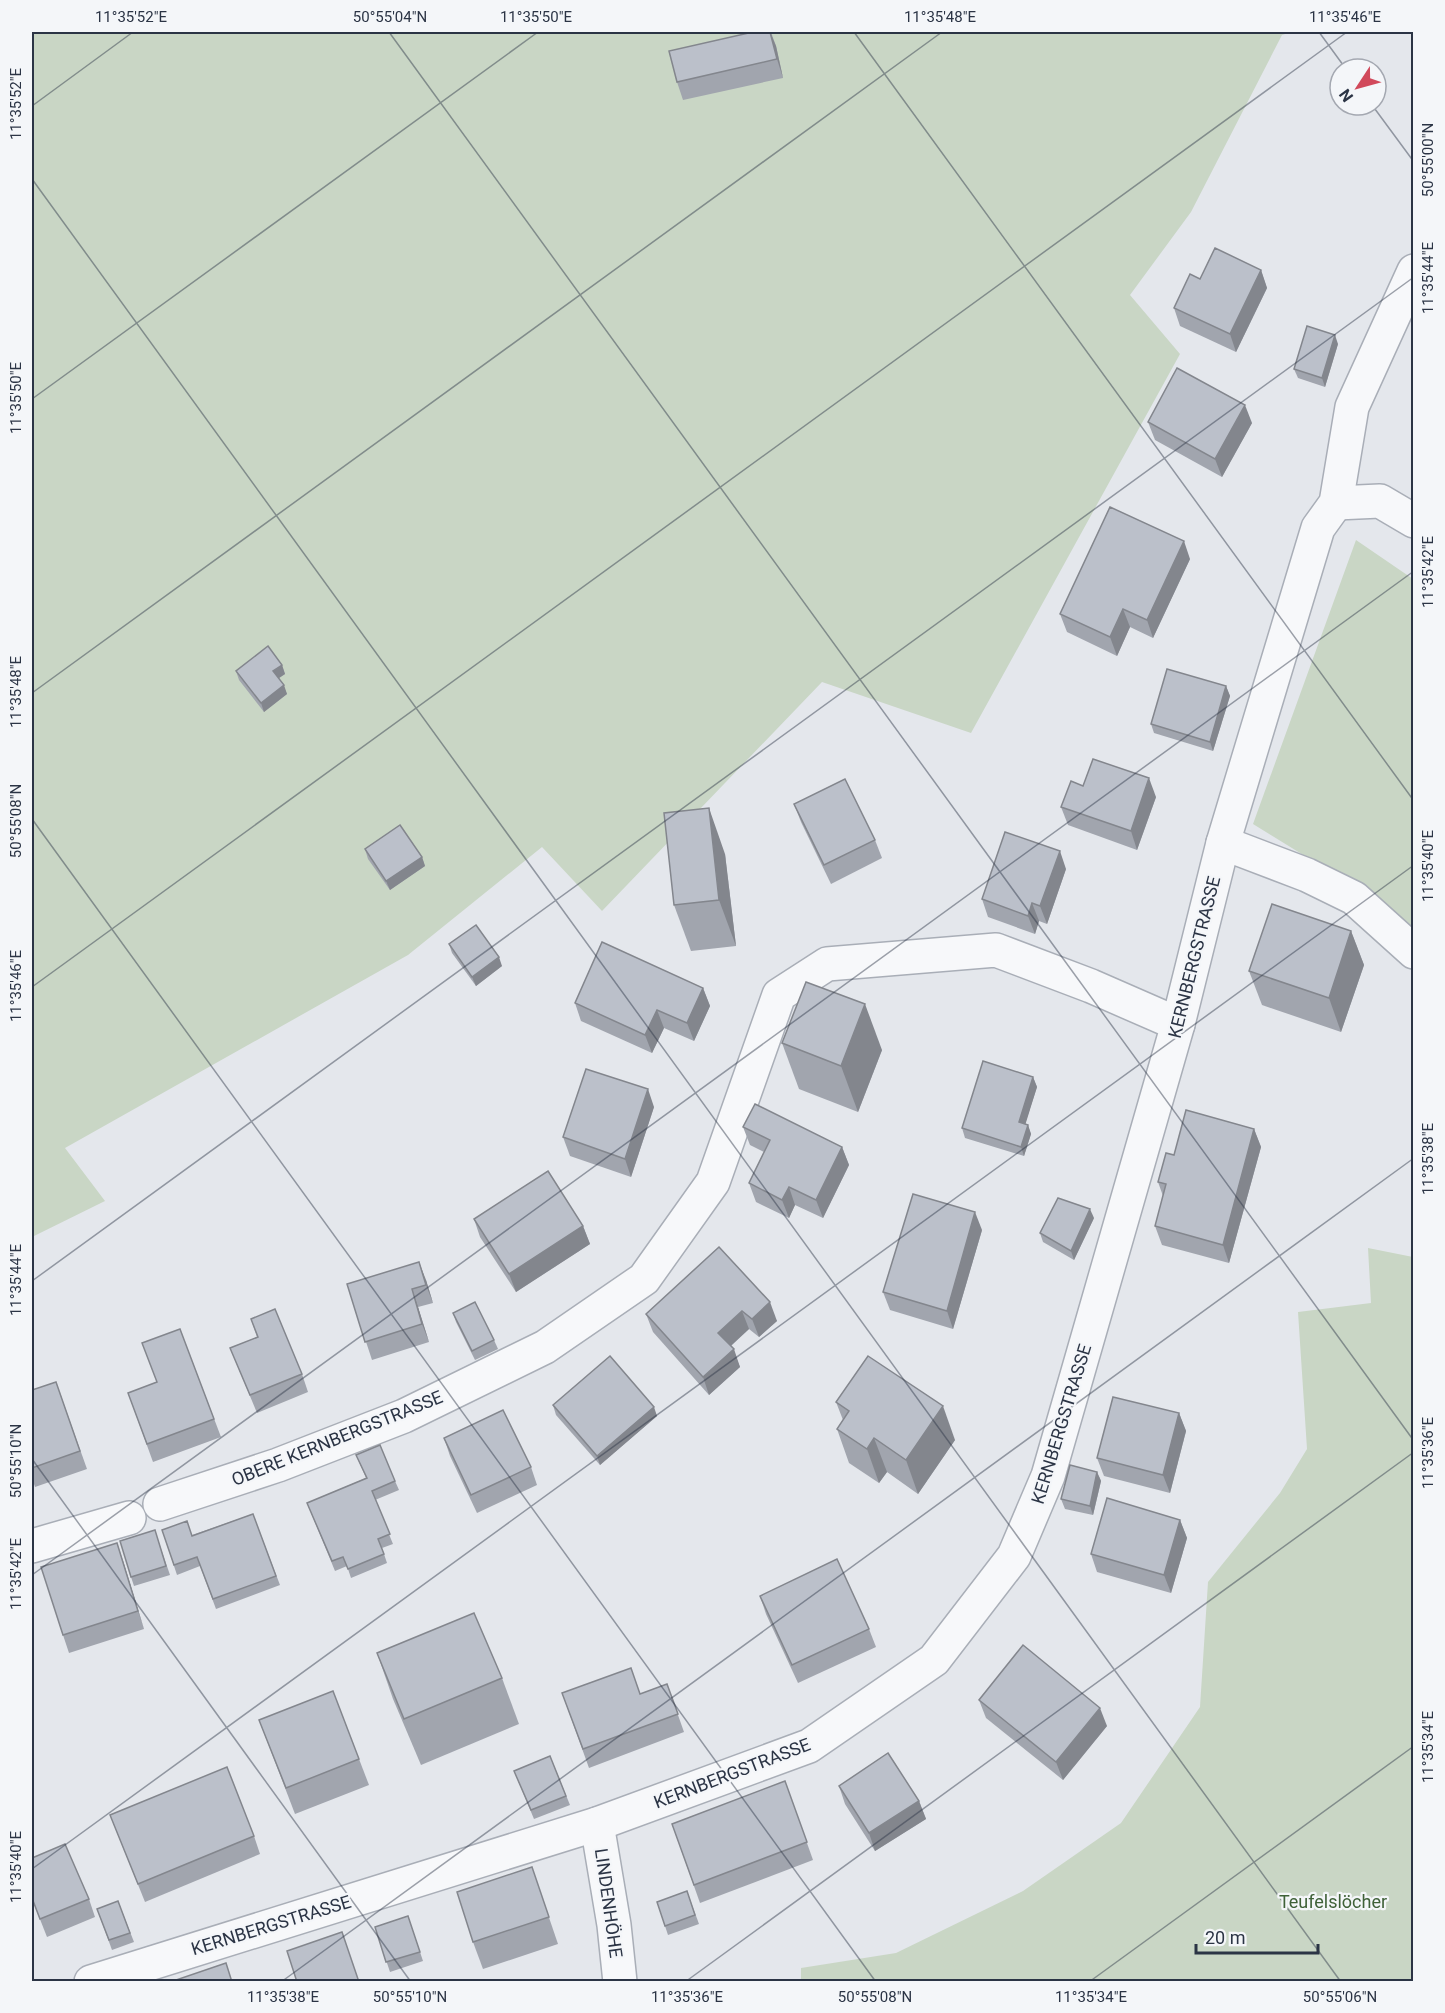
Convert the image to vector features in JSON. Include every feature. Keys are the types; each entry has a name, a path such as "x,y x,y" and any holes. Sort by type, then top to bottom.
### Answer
{"street":[{"name":"KERNBERGSTRASSE","path":"91,1982 597,1824 810,1746 934,1660 1014,1556 1048,1476 1178,1024 1223,843 1318,528 1336,503 1352,407 1406,304 1413,271"},
{"path":"1336,503 1380,501 1413,521"},
{"path":"1223,843 1307,875 1354,898 1413,952"},
{"name":"OBERE KERNBERGSTRASSE","path":"160,1504 278,1465 404,1416 545,1347 645,1279 713,1182 779,995 827,964 996,950 1091,986 1178,1024"},
{"path":"32,1546 129,1518"},
{"name":"LINDENHÖHE","path":"597,1824 614,1925 620,1982"}],"green space":[{"path":"32,32 1292,32 1282,35 1191,212 1130,295 1180,354 971,733 822,682 602,911 542,847 408,955 65,1148 105,1201 32,1237"},
{"path":"1356,540 1413,579 1413,933 1313,861 1253,824"},
{"name":"Teufelslöcher","path":"1368,1248 1413,1257 1413,1981 801,1981 801,1968 896,1953 1023,1891 1121,1823 1200,1707 1208,1582 1280,1493 1307,1449 1298,1312 1371,1303"}],"building":[{"path":"753,32 770,32 777,59 677,82 669,51"},
{"path":"1215,248 1261,270 1230,334 1174,308 1190,274 1200,279"},
{"path":"1307,326 1335,335 1322,378 1294,369"},
{"path":"1177,368 1245,405 1215,459 1148,422"},
{"path":"1110,507 1184,541 1147,620 1123,609 1110,637 1060,614"},
{"path":"268,646 282,665 273,671 284,685 261,703 236,671"},
{"path":"1167,669 1226,686 1210,742 1151,724"},
{"path":"1093,759 1149,778 1131,831 1061,807 1071,781 1083,786"},
{"path":"845,779 875,840 824,865 794,804"},
{"path":"709,808 719,900 674,905 664,813"},
{"path":"400,825 422,857 386,881 365,849"},
{"path":"1005,832 1060,851 1040,906 1032,903 1028,916 982,899"},
{"path":"1272,904 1351,931 1329,998 1249,971"},
{"path":"476,925 499,957 472,977 449,944"},
{"path":"602,942 703,988 687,1023 657,1010 645,1035 575,1003"},
{"path":"806,982 865,1004 841,1066 782,1043"},
{"path":"983,1061 1033,1077 1019,1122 1028,1125 1021,1147 962,1128"},
{"path":"586,1069 648,1089 625,1159 563,1137"},
{"path":"755,1104 842,1147 816,1200 789,1187 782,1200 749,1183 770,1140 743,1127"},
{"path":"1186,1110 1254,1129 1223,1245 1155,1226 1166,1184 1158,1182 1166,1153 1174,1155"},
{"path":"548,1171 583,1226 509,1274 474,1219"},
{"path":"913,1194 975,1212 947,1311 883,1292"},
{"path":"1058,1198 1090,1209 1071,1251 1040,1233"},
{"path":"719,1247 770,1302 752,1319 742,1311 718,1333 734,1349 703,1377 646,1314"},
{"path":"419,1262 426,1285 412,1289 422,1324 365,1342 347,1284"},
{"path":"475,1302 494,1340 472,1351 453,1313"},
{"path":"275,1309 302,1374 250,1395 230,1348 258,1337 251,1319"},
{"path":"180,1329 214,1419 147,1444 128,1393 157,1382 142,1343"},
{"path":"610,1356 654,1407 597,1456 553,1405"},
{"path":"868,1356 943,1406 906,1460 874,1438 867,1449 837,1429 849,1411 836,1402"},
{"path":"56,1382 80,1451 32,1468 32,1390"},
{"path":"1113,1397 1179,1413 1163,1475 1097,1458"},
{"path":"503,1410 531,1467 471,1495 444,1438"},
{"path":"380,1445 395,1481 372,1491 390,1534 378,1539 384,1554 348,1569 343,1557 332,1561 307,1503 367,1478 356,1455"},
{"path":"1070,1465 1097,1472 1090,1506 1061,1499"},
{"path":"1107,1498 1180,1520 1164,1575 1091,1554"},
{"path":"253,1514 276,1576 213,1599 197,1557 174,1565 162,1530 187,1521 192,1536"},
{"path":"155,1530 166,1566 131,1577 120,1541"},
{"path":"117,1543 138,1611 63,1635 41,1567"},
{"path":"837,1559 869,1629 792,1665 760,1596"},
{"path":"474,1613 502,1678 404,1719 377,1653"},
{"path":"1023,1645 1100,1708 1056,1762 979,1700"},
{"path":"631,1668 640,1694 667,1684 678,1714 583,1749 562,1693"},
{"path":"333,1691 359,1759 286,1788 259,1720"},
{"path":"888,1753 919,1801 869,1833 839,1786"},
{"path":"550,1756 566,1796 531,1810 514,1771"},
{"path":"227,1767 254,1836 138,1884 110,1815"},
{"path":"785,1781 807,1842 694,1885 672,1824"},
{"path":"65,1844 89,1899 40,1919 32,1898 32,1858"},
{"path":"532,1867 549,1917 473,1942 457,1892"},
{"path":"687,1891 695,1915 665,1926 657,1902"},
{"path":"118,1901 130,1933 109,1940 97,1909"},
{"path":"408,1916 420,1952 386,1962 375,1927"},
{"path":"342,1932 359,1982 297,1982 287,1951"},
{"path":"226,1963 232,1982 173,1982 173,1981"}]}
